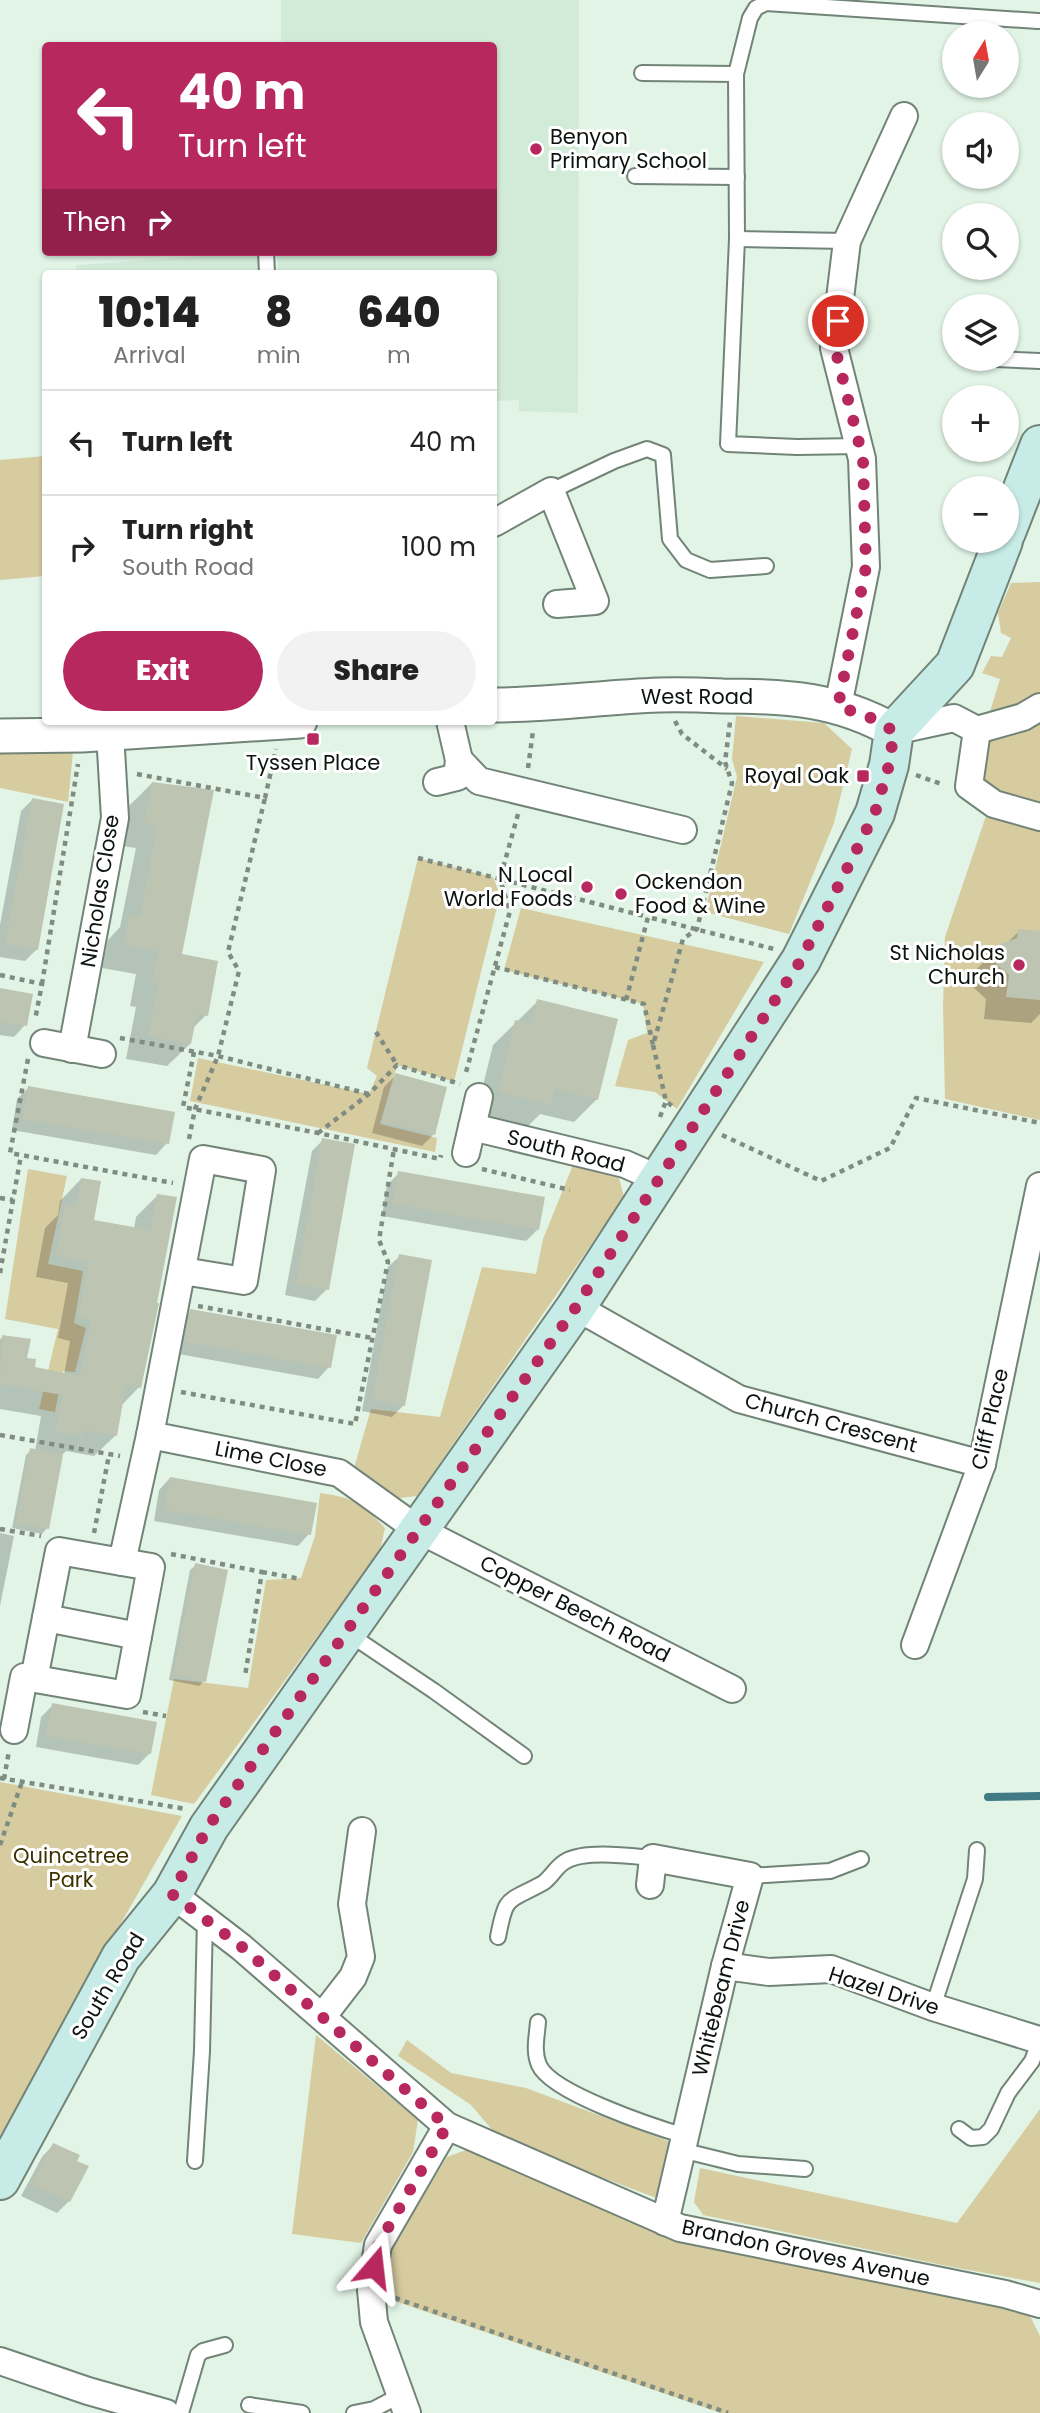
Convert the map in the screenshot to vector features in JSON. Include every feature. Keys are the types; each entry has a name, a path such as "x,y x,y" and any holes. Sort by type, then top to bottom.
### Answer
{"main road":[{"path":"1019,499 1040,445"},
{"path":"894,731 955,665 998,553"},
{"name":"South Road","path":"0,2180 121,1957 172,1894 208,1827 576,1307 801,960 875,813 889,765 894,731"}],"street":[{"path":"838,706 866,567 863,459 835,348 847,241 904,116"},
{"path":"497,521 551,491 595,601 557,604"},
{"name":"West Road","path":"497,705 537,705 659,695 808,700 838,706 871,718 894,731"},
{"path":"894,731 954,718 977,730 1023,717 1040,707"},
{"path":"0,736 96,734 243,725"},
{"path":"437,782 457,777 459,760 451,725"},
{"path":"977,730 969,786 994,804 1040,817"},
{"name":"Nicholas Close","path":"72,1049 115,818 96,734"},
{"path":"459,760 479,781 683,830"},
{"path":"36,1038 72,1049 107,1046"},
{"path":"460,1158 472,1127 467,1091"},
{"name":"South Road","path":"472,1127 625,1164 659,1180"},
{"path":"122,1562 183,1271 203,1159 262,1170 244,1281 183,1271"},
{"name":"Cliff Place","path":"915,1645 982,1464 1040,1186"},
{"name":"Church Crescent","path":"576,1307 739,1399 982,1464"},
{"name":"Lime Close","path":"150,1435 339,1473 417,1529"},
{"name":"Copper Beech Road","path":"417,1529 732,1689"},
{"path":"14,1730 24,1677 34,1679 127,1695 151,1567 59,1551 34,1679"},
{"path":"46,1619 138,1636"},
{"path":"322,2017 353,1977 360,1957 352,1904 362,1831"},
{"path":"650,1885 653,1858"},
{"name":"Whitebeam Drive","path":"653,1858 750,1876 725,1966 664,2222"},
{"name":"Brandon Groves Avenue","path":"172,1894 242,1947 447,2126 680,2228 1005,2294 1040,2304"},
{"name":"Hazel Drive","path":"725,1966 769,1972 831,1969 933,2007 1040,2040"},
{"path":"404,2404 374,2322 371,2290 378,2245 447,2126"},
{"path":"0,2361 88,2391 166,2413"}],"lane":[{"path":"859,446 728,444 737,239 736,74 750,18 756,8 766,3 1038,21"},
{"path":"642,73 736,74"},
{"path":"635,176 737,177"},
{"path":"737,239 847,241"},
{"path":"1019,360 1040,360"},
{"path":"551,491 614,461 647,449 663,455 670,539 686,560 710,570 766,566"},
{"path":"345,1632 434,1691 524,1756"},
{"path":"933,2007 975,1879 977,1850"},
{"path":"498,1937 503,1910 508,1901 547,1880 557,1866 569,1858 653,1858"},
{"path":"750,1876 830,1871 861,1859"},
{"path":"195,2161 202,2051 205,1919"},
{"path":"538,2022 536,2048 539,2064 547,2075 570,2090 683,2143 738,2164 805,2169"},
{"path":"959,2129 971,2138 983,2137 991,2129 1008,2093 1032,2061 1040,2040"},
{"path":"181,2413 198,2355 225,2345"},
{"path":"354,2413 404,2404"},
{"path":"249,2405 302,2413"}],"path":[{"path":"659,695 682,734 728,770"},
{"path":"653,1045 682,939 698,929 732,783 726,762 733,696"},
{"path":"376,1032 397,1065 467,1091 510,911 500,879 524,792 537,705"},
{"path":"188,1147 195,1109 218,1056 239,971 228,952 265,798 291,725"},
{"path":"96,734 42,984 36,1038 10,1153 181,1184"},
{"path":"135,774 265,798"},
{"path":"418,858 783,951"},
{"path":"626,1000 648,917"},
{"path":"495,967 643,1004 666,1101 695,1123 821,1181 890,1148 916,1098 1040,1123"},
{"path":"0,975 42,984"},
{"path":"107,1046 218,1056 369,1094"},
{"path":"194,1052 183,1107 440,1159 460,1158 570,1190"},
{"path":"318,1133 369,1094 397,1065"},
{"path":"171,1390 355,1424 387,1262 379,1240 394,1149"},
{"path":"0,1273 21,1155"},
{"path":"440,1159 460,1158"},
{"path":"0,1198 13,1200"},
{"path":"188,1304 372,1338"},
{"path":"0,1434 131,1458"},
{"path":"92,1545 109,1455"},
{"path":"161,1552 301,1579"},
{"path":"246,1676 262,1572"},
{"path":"0,1778 187,1810 208,1827"},
{"path":"0,1845 22,1782"},
{"path":"371,2290 728,2413"}],"shaded area":[{"name":"Benyon Primary School","path":"281,0 579,0 578,413 519,411 519,400 497,401 497,270 278,270 277,256 497,256 497,42 281,42"},
{"path":"205,256 263,256 263,270 77,270 76,265"}],"green space":[{"path":"42,456 42,576 0,580 0,460"},
{"path":"1040,582 1040,693 1008,712 989,715 1000,679 982,673 991,656 1002,657 1011,638 1001,633 998,613 1011,583"},
{"path":"736,716 824,723 852,749 834,823 789,934 705,912 737,777 732,759"},
{"path":"1040,717 1040,810 1004,801 978,781 981,745"},
{"path":"73,752 68,802 0,788 0,754"},
{"path":"986,816 1040,828 1040,1120 945,1099 945,937"},
{"path":"418,858 493,877 500,895 454,1082 397,1065 380,1124 437,1138 435,1152 190,1101 198,1058 369,1094 377,1076 367,1068"},
{"path":"521,908 764,962 677,1109 655,1092 615,1086 628,1040 647,1033 643,1004 504,970"},
{"path":"573,1165 618,1174 624,1197 417,1496 399,1498 354,1468 371,1409 440,1417 482,1267 536,1274 543,1239"},
{"path":"28,1169 67,1176 48,1264 83,1271 74,1323 86,1328 75,1372 63,1371 55,1412 39,1409 58,1329 5,1319"},
{"path":"320,1493 357,1503 377,1520 385,1528 380,1551 194,1804 151,1795 174,1679 248,1688 266,1580 301,1578 315,1536"},
{"name":"Quincetree Park","path":"0,1782 182,1816 0,2136"},
{"path":"316,2035 418,2120 413,2152 361,2243 292,2234"},
{"path":"407,2040 451,2073 526,2088 681,2146 667,2202 500,2139 471,2105 398,2056"},
{"path":"1040,2109 1040,2283 703,2215 694,2202 700,2168 957,2223"},
{"path":"474,2147 680,2236 1026,2308 1040,2336 1040,2413 721,2413 383,2297 387,2256 447,2157"}],"building":[{"path":"152,782 214,790 182,954 218,961 208,1016 197,1014 191,1044 148,1036 158,985 152,984 158,952 124,945 130,915 140,917 157,826 144,823"},
{"path":"32,798 64,804 38,950 5,944"},
{"name":"St Nicholas Church","path":"1018,929 1040,931 1040,1000 1006,997 1009,975 996,964 993,957 994,949 998,945 1017,938"},
{"path":"0,988 33,994 27,1026 0,1022"},
{"path":"537,999 618,1019 598,1100 555,1089 551,1105 498,1092 515,1020 531,1024"},
{"path":"395,1073 447,1087 435,1135 382,1122"},
{"path":"28,1086 175,1112 169,1144 22,1119"},
{"path":"322,1138 355,1144 329,1290 296,1284"},
{"path":"398,1171 545,1197 539,1230 392,1204"},
{"path":"81,1178 101,1181 94,1220 150,1230 157,1194 177,1197 141,1388 126,1385 117,1436 84,1430 83,1436 55,1431 62,1395 0,1384 2,1335 31,1339 27,1358 36,1359 35,1367 80,1376 91,1320 78,1317 88,1262 56,1256 65,1205 76,1207"},
{"path":"399,1254 432,1260 405,1406 372,1400"},
{"path":"190,1309 337,1335 331,1368 184,1342"},
{"path":"30,1448 63,1455 49,1529 16,1523"},
{"path":"170,1477 317,1503 311,1535 164,1510"},
{"path":"195,1563 228,1570 206,1682 173,1675"},
{"path":"52,1703 157,1722 151,1754 46,1736"},
{"path":"53,2143 80,2155 77,2161 89,2166 70,2202 31,2185"}],"waterway":[{"path":"988,1797 1040,1796"}],"place":[{"name":"Benyon Primary School","path":"536,149"},
{"name":"Tyssen Place","path":"313,739"},
{"name":"Royal Oak","path":"863,776"},
{"name":"N Local World Foods","path":"587,887"},
{"name":"Ockendon Food & Wine","path":"621,894"},
{"name":"St Nicholas Church","path":"1019,965"}],"route":[{"path":"374,2267 378,2245 447,2126 242,1947 172,1894 208,1827 576,1307 659,1180 801,960 875,813 889,765 894,731 871,718 838,706 866,567 863,459 835,348 838,321"}]}
